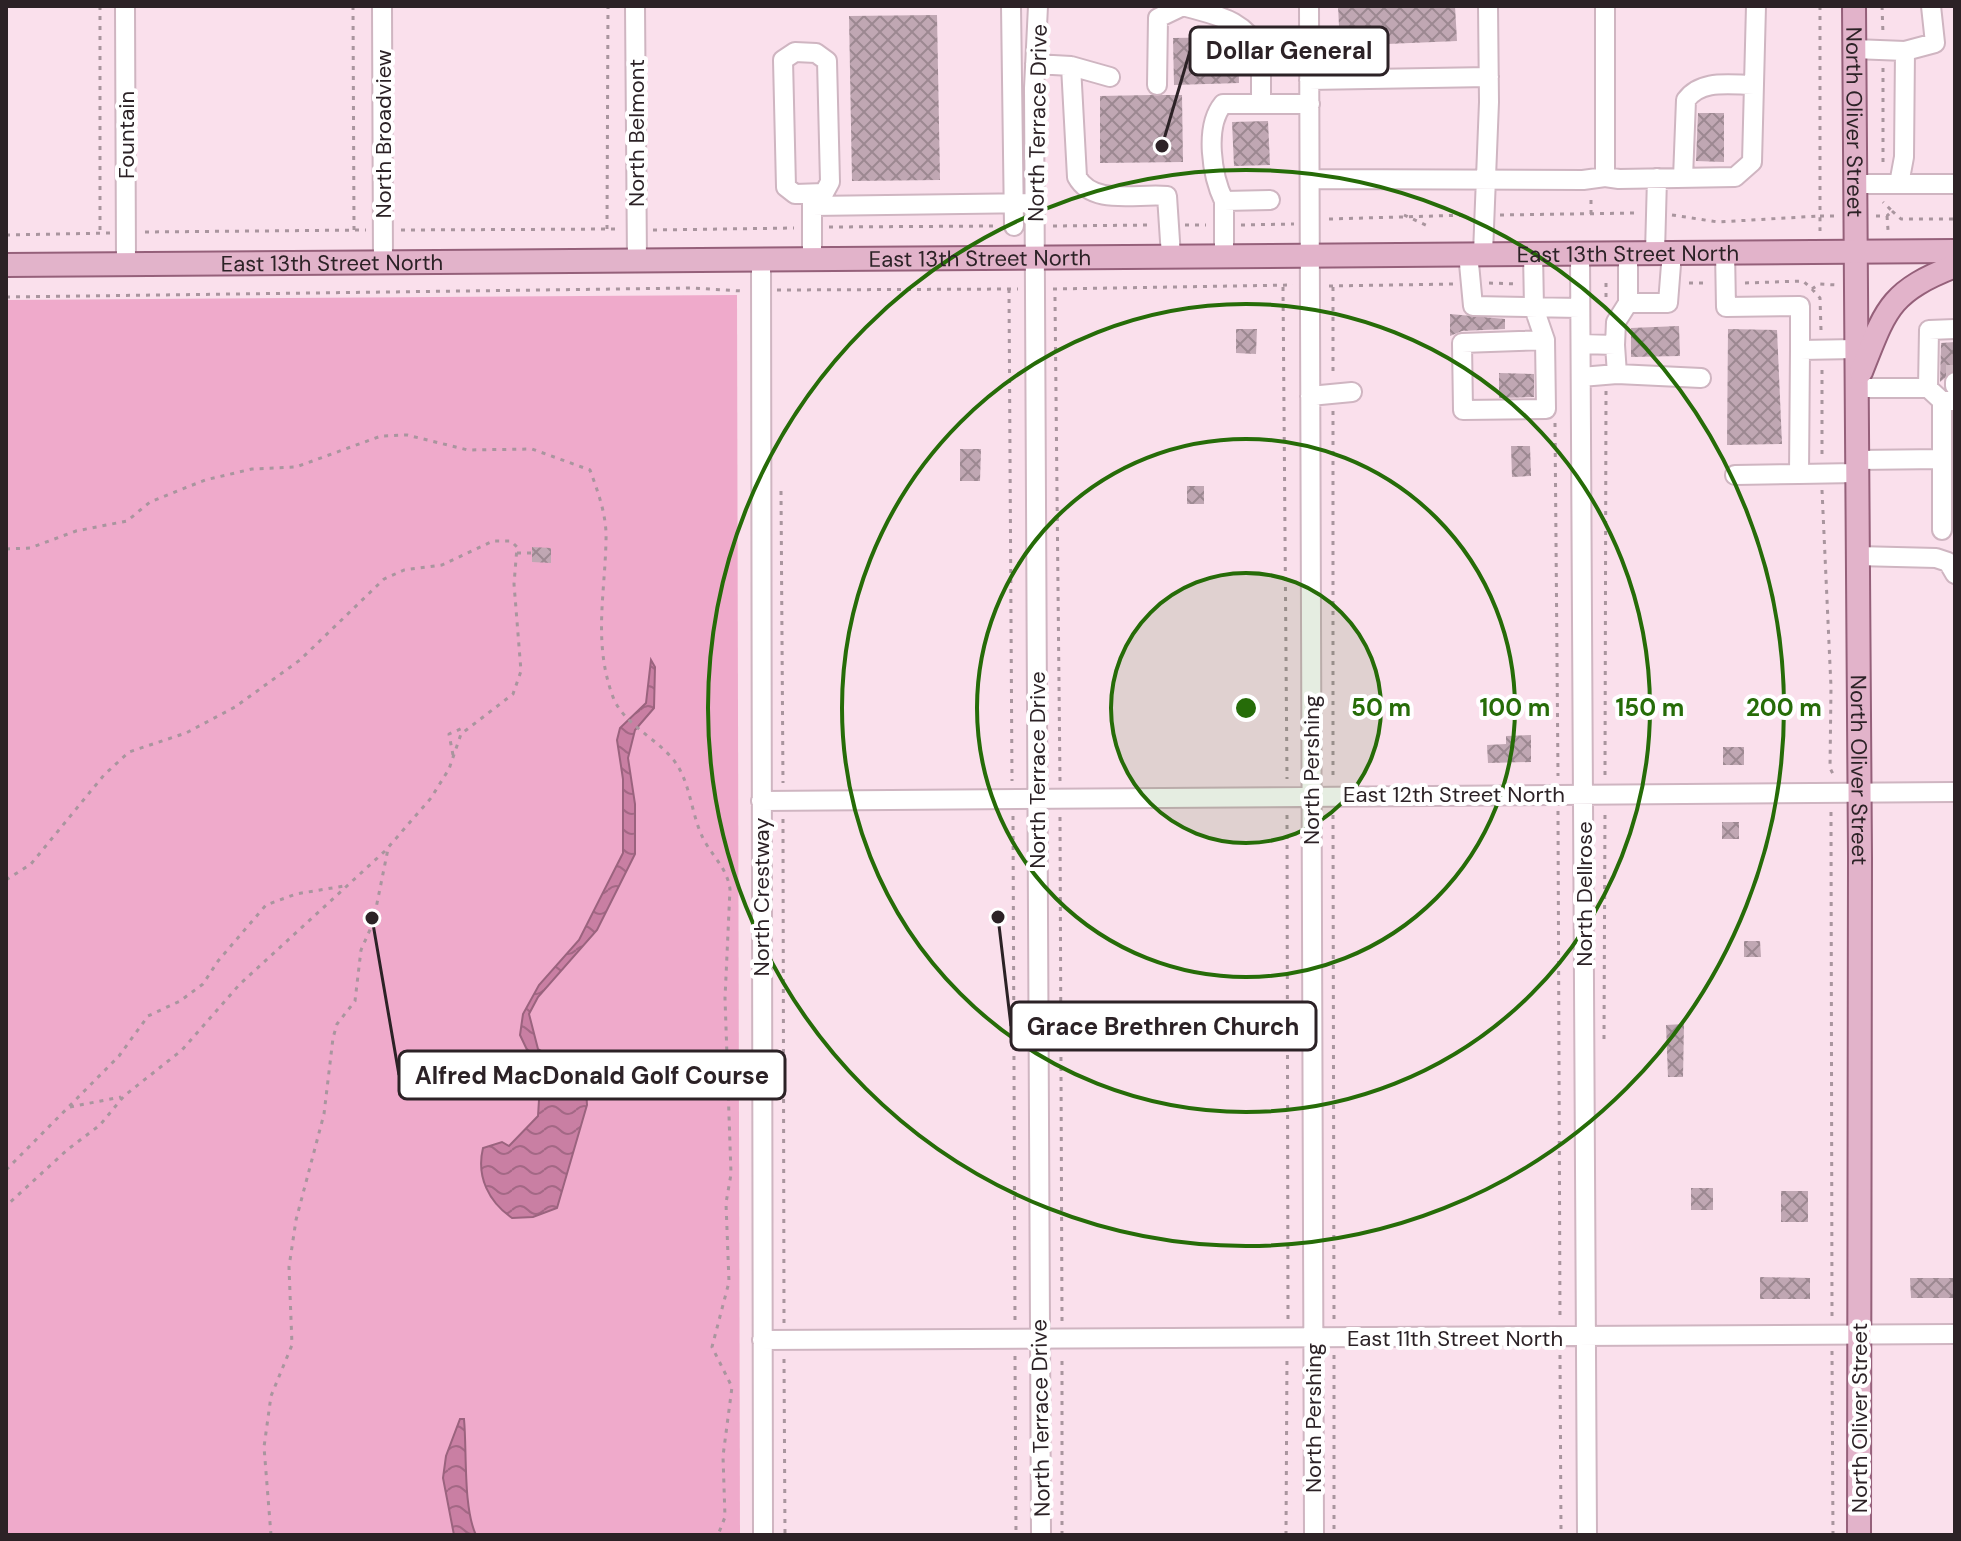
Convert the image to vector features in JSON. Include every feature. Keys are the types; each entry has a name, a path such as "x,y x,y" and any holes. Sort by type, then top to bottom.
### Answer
{"main road":[{"name":"North Oliver Street","path":"1854,6 1859,793 1859,1535"},
{"name":"East 13th Street North","path":"6,265 1955,251"},
{"path":"1856,386 1889,308 1905,288 1955,266"}],"street":[{"name":"Fountain","path":"125,6 126,264"},
{"name":"North Broadview","path":"382,6 383,263"},
{"name":"North Belmont","path":"635,6 637,261"},
{"path":"1002,6 1010,204 1014,226"},
{"path":"1010,204 1011,6"},
{"name":"North Terrace Drive","path":"1038,6 1035,226 1036,257 1045,288 1037,797 1041,1535"},
{"path":"1157,85 1158,18 1168,10 1183,6 1233,21 1251,34 1261,52 1261,104"},
{"name":"North Pershing","path":"1309,6 1314,1535"},
{"path":"1488,6 1484,215 1471,283 1473,306 1580,308"},
{"path":"1605,6 1605,177"},
{"path":"1310,179 1735,177 1752,162 1756,6"},
{"path":"1854,49 1905,51 1935,43 1931,6"},
{"path":"1899,184 1904,157 1905,51"},
{"path":"812,200 828,191 830,182 828,68 823,55 795,52 783,60 786,187 795,194 812,200 1035,203"},
{"path":"1261,52 1309,52"},
{"path":"1035,64 1071,66 1110,77"},
{"path":"1071,66 1077,177 1084,189 1096,195 1167,196 1171,256"},
{"path":"1309,80 1489,77"},
{"path":"1683,178 1686,100 1693,91 1706,85 1754,85"},
{"path":"1224,256 1224,201 1215,182 1214,114 1223,104 1310,104"},
{"path":"1628,293 1668,303 1670,283 1656,213 1657,178"},
{"path":"1854,184 1955,184"},
{"path":"812,200 812,259"},
{"path":"1224,201 1270,200"},
{"path":"1725,251 1726,307 1800,306 1799,474"},
{"name":"North Dellrose","path":"1580,252 1587,1535"},
{"path":"1612,375 1611,345 1628,293 1628,252"},
{"path":"1533,253 1534,308 1545,340 1546,409 1463,410 1462,343 1545,340"},
{"name":"North Crestway","path":"761,260 763,1535"},
{"path":"1942,530 1946,447 1942,396 1929,330 1955,329"},
{"path":"1581,344 1611,345"},
{"path":"1800,350 1856,349"},
{"path":"1545,366 1612,375 1701,378"},
{"path":"1856,386 1942,396"},
{"path":"1310,396 1343,393"},
{"path":"1735,475 1822,473 1946,447"},
{"path":"1857,556 1946,558 1955,574"},
{"name":"East 12th Street North","path":"761,801 1060,796 1955,792"},
{"name":"East 11th Street North","path":"762,1340 1955,1334"}],"path":[{"path":"100,6 100,233"},
{"path":"353,6 354,230"},
{"path":"607,229 608,6"},
{"path":"1812,289 1819,284 1820,251 1820,6"},
{"path":"1892,211 1901,219 1955,219"},
{"path":"1035,226 1310,224 1348,216 1404,215 1656,213 1718,222 1820,216"},
{"path":"1404,215 1430,227"},
{"path":"6,235 1014,226"},
{"path":"1670,283 1803,281 1820,298 1822,473 1831,687 1830,768 1834,776 1831,793 1833,1535"},
{"path":"1580,283 1606,283 1628,293"},
{"path":"1606,283 1611,345"},
{"path":"6,297 1534,284"},
{"path":"1283,285 1287,795 1286,1535"},
{"path":"1333,286 1343,393 1333,795 1334,1535"},
{"path":"1045,288 1060,796 1062,1535"},
{"path":"1009,289 1016,1535"},
{"path":"1604,1047 1612,375"},
{"path":"1555,412 1561,1535"},
{"path":"6,549 30,548 76,531 127,521 150,502 205,480 252,469 296,467 381,436 407,435 468,450 532,449 551,453 590,470 601,498 607,539 600,595 602,646 613,698 626,718 643,729 673,759 683,775 699,829 728,875 730,889 725,998 731,1174 726,1203 729,1282 712,1347 732,1387 723,1456 725,1517 718,1535"},
{"path":"781,477 785,1535"},
{"path":"6,880 31,864 104,775 129,752 186,733 235,707 300,660 384,579 404,570 442,565 493,541 511,541 517,553 514,584 521,671 519,683 504,703 449,734 453,755"},
{"path":"517,553 532,553"},
{"path":"6,1206 67,1150 100,1125 124,1096 182,1050 239,985 395,839 431,798 468,726"},
{"path":"271,1535 264,1447 271,1396 292,1345 289,1267 296,1220 324,1114 333,1038 337,1024 355,1001 361,950 373,923 387,852 395,839"},
{"path":"6,1170 119,1056 148,1016 180,1001 203,984 266,905 296,894 344,886"},
{"path":"69,1107 124,1096"}],"shaded area":[{"path":"737,295 740,1535 6,1535 6,300"}],"water":[{"path":"651,660 655,667 654,708 635,730 628,758 635,804 635,854 597,930 538,997 529,1014 538,1049 548,1055 568,1058 586,1088 587,1105 557,1208 533,1217 512,1218 486,1188 481,1169 483,1148 502,1142 509,1146 538,1116 540,1084 549,1068 529,1054 520,1035 523,1014 539,985 579,940 623,853 623,779 617,740 620,728 646,703"},
{"path":"460,1419 464,1419 467,1495 476,1535 454,1535 443,1478 446,1456"}],"building":[{"path":"1338,6 1455,6 1457,41 1340,46"},
{"path":"937,15 940,180 852,181 849,16"},
{"path":"1233,37 1238,41 1239,83 1174,85 1173,38"},
{"path":"1182,95 1183,162 1100,163 1100,96"},
{"path":"1698,113 1724,113 1724,162 1696,161"},
{"path":"1268,121 1270,165 1234,166 1232,122"},
{"path":"1450,314 1505,319 1505,329 1462,331 1450,336"},
{"path":"1679,326 1680,356 1631,357 1631,328"},
{"path":"1236,329 1257,329 1256,354 1236,353"},
{"path":"1728,329 1777,330 1782,444 1727,445"},
{"path":"1955,342 1955,370 1940,382 1941,343"},
{"path":"1499,373 1534,374 1534,397 1499,398"},
{"path":"1511,446 1530,446 1531,476 1512,477"},
{"path":"960,449 981,449 980,481 960,481"},
{"path":"1187,486 1204,486 1204,504 1187,504"},
{"path":"532,547 551,548 551,563 532,562"},
{"path":"1531,735 1531,762 1488,763 1487,745 1506,744 1506,736"},
{"path":"1723,747 1744,747 1744,765 1723,765"},
{"path":"1722,822 1739,822 1739,839 1722,839"},
{"path":"1744,941 1760,941 1761,957 1744,957"},
{"path":"1684,1024 1683,1077 1668,1077 1666,1025"},
{"path":"1691,1188 1713,1188 1713,1210 1691,1210"},
{"path":"1781,1191 1808,1191 1808,1222 1781,1222"},
{"path":"1760,1277 1810,1278 1810,1299 1760,1299"},
{"path":"1910,1278 1955,1278 1955,1298 1911,1298"}],"tunnel":[{"path":"1955,365 1955,382"}],"place":[{"name":"Dollar General","path":"1162,146"},
{"name":"Grace Brethren Church","path":"998,917"},
{"name":"Alfred MacDonald Golf Course","path":"372,918"}]}
